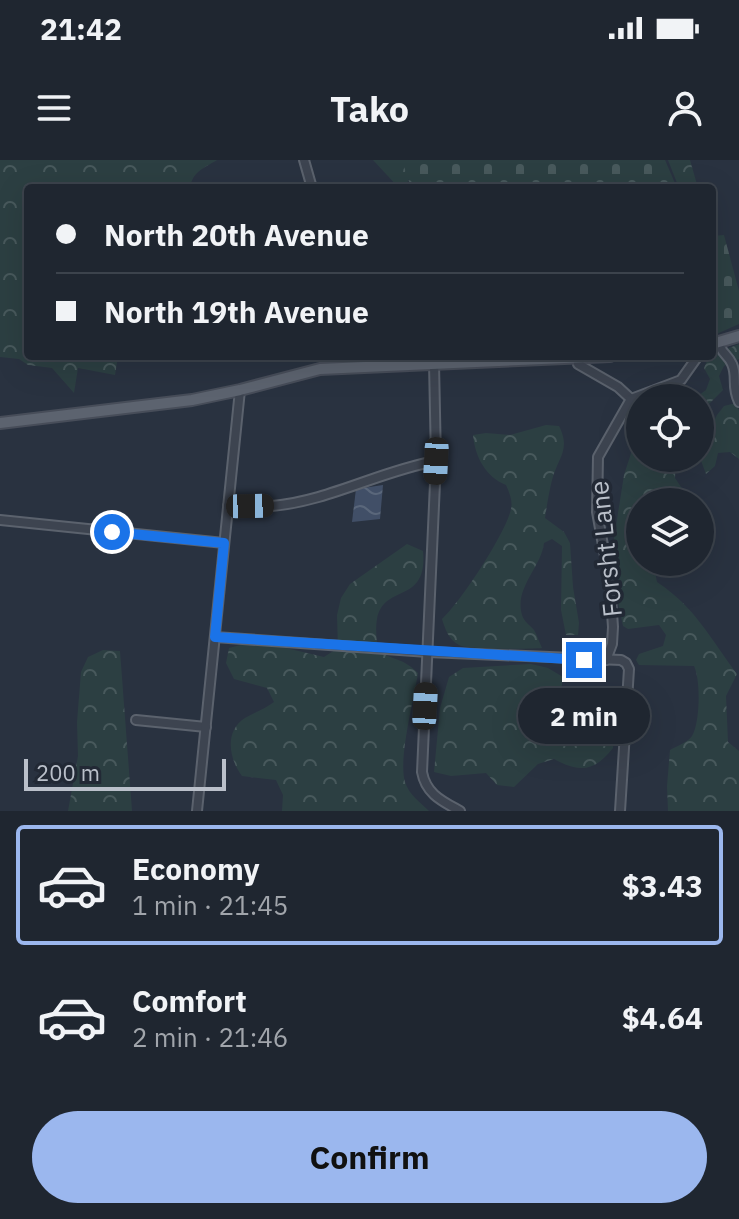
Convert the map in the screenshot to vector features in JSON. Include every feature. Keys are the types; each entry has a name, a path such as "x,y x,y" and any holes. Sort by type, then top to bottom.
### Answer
{"main road":[{"path":"716,343 739,336"},
{"path":"0,423 192,400 360,361 434,363 506,360"}],"street":[{"path":"304,160 311,184"},
{"path":"716,343 733,365 733,390 739,402"},
{"path":"578,360 578,364 626,394"},
{"path":"670,384 681,380 695,360"},
{"path":"434,363 436,461 423,780 432,794 460,811"},
{"path":"197,811 240,390"},
{"name":"Forsht Lane","path":"606,660 612,644 612,605 597,512 596,472 598,457 626,408"},
{"path":"228,506 287,503 436,461"},
{"path":"0,520 224,543"},
{"path":"215,637 428,652 621,660 626,663 628,677 620,811"},
{"path":"136,720 206,727"}],"green space":[{"path":"0,160 217,160 196,174 191,184 24,184 24,360 117,360 115,375 78,368 74,393 52,368 0,357"},
{"path":"373,160 403,160 409,177 407,184 395,184"},
{"path":"402,160 665,160 675,184 410,184"},
{"path":"668,160 690,160 697,184 677,184"},
{"path":"724,235 739,291 739,324 716,334 716,236"},
{"path":"739,344 739,359 724,366 719,376 723,390 714,399 714,384 708,384 710,379 704,368 707,360 716,360 716,353"},
{"path":"736,403 739,411 739,459 730,452 718,453 714,467 714,421 724,406"},
{"path":"546,425 559,426 564,441 545,518 564,532 570,543 578,635 566,635 561,610 562,546 552,539 544,543 525,587 521,605 523,617 534,630 542,648 459,645 450,637 442,619 492,550 511,506 506,485 493,477 483,465 473,435 510,435"},
{"path":"626,469 626,472 675,472 675,478 682,488 626,488 626,576 656,576 657,582 692,613 737,674 726,696 728,742 739,751 739,811 668,811 670,750 688,740 695,730 698,681 694,666 639,665 636,660 639,654 663,646 666,635 659,625 628,629 623,626 610,564"},
{"path":"407,544 423,551 423,568 412,587 381,608 376,635 378,651 403,662 418,673 403,772 409,791 429,811 282,811 283,795 276,780 242,776 234,762 231,738 238,724 274,702 267,688 234,679 226,663 229,648 256,641 324,657 338,648 337,615 341,598 350,584"},
{"path":"103,650 120,651 132,811 68,811 78,756 81,672 88,657"},
{"path":"531,664 548,668 563,677 559,704 565,721 582,724 599,720 613,731 613,748 606,756 586,768 572,767 554,759 538,764 514,787 497,785 486,773 451,776 434,772 440,708 449,677 463,668"}],"water":[{"path":"383,485 380,519 352,522 356,489"}],"route":[{"path":"112,532 224,543 215,637 584,660"}]}
